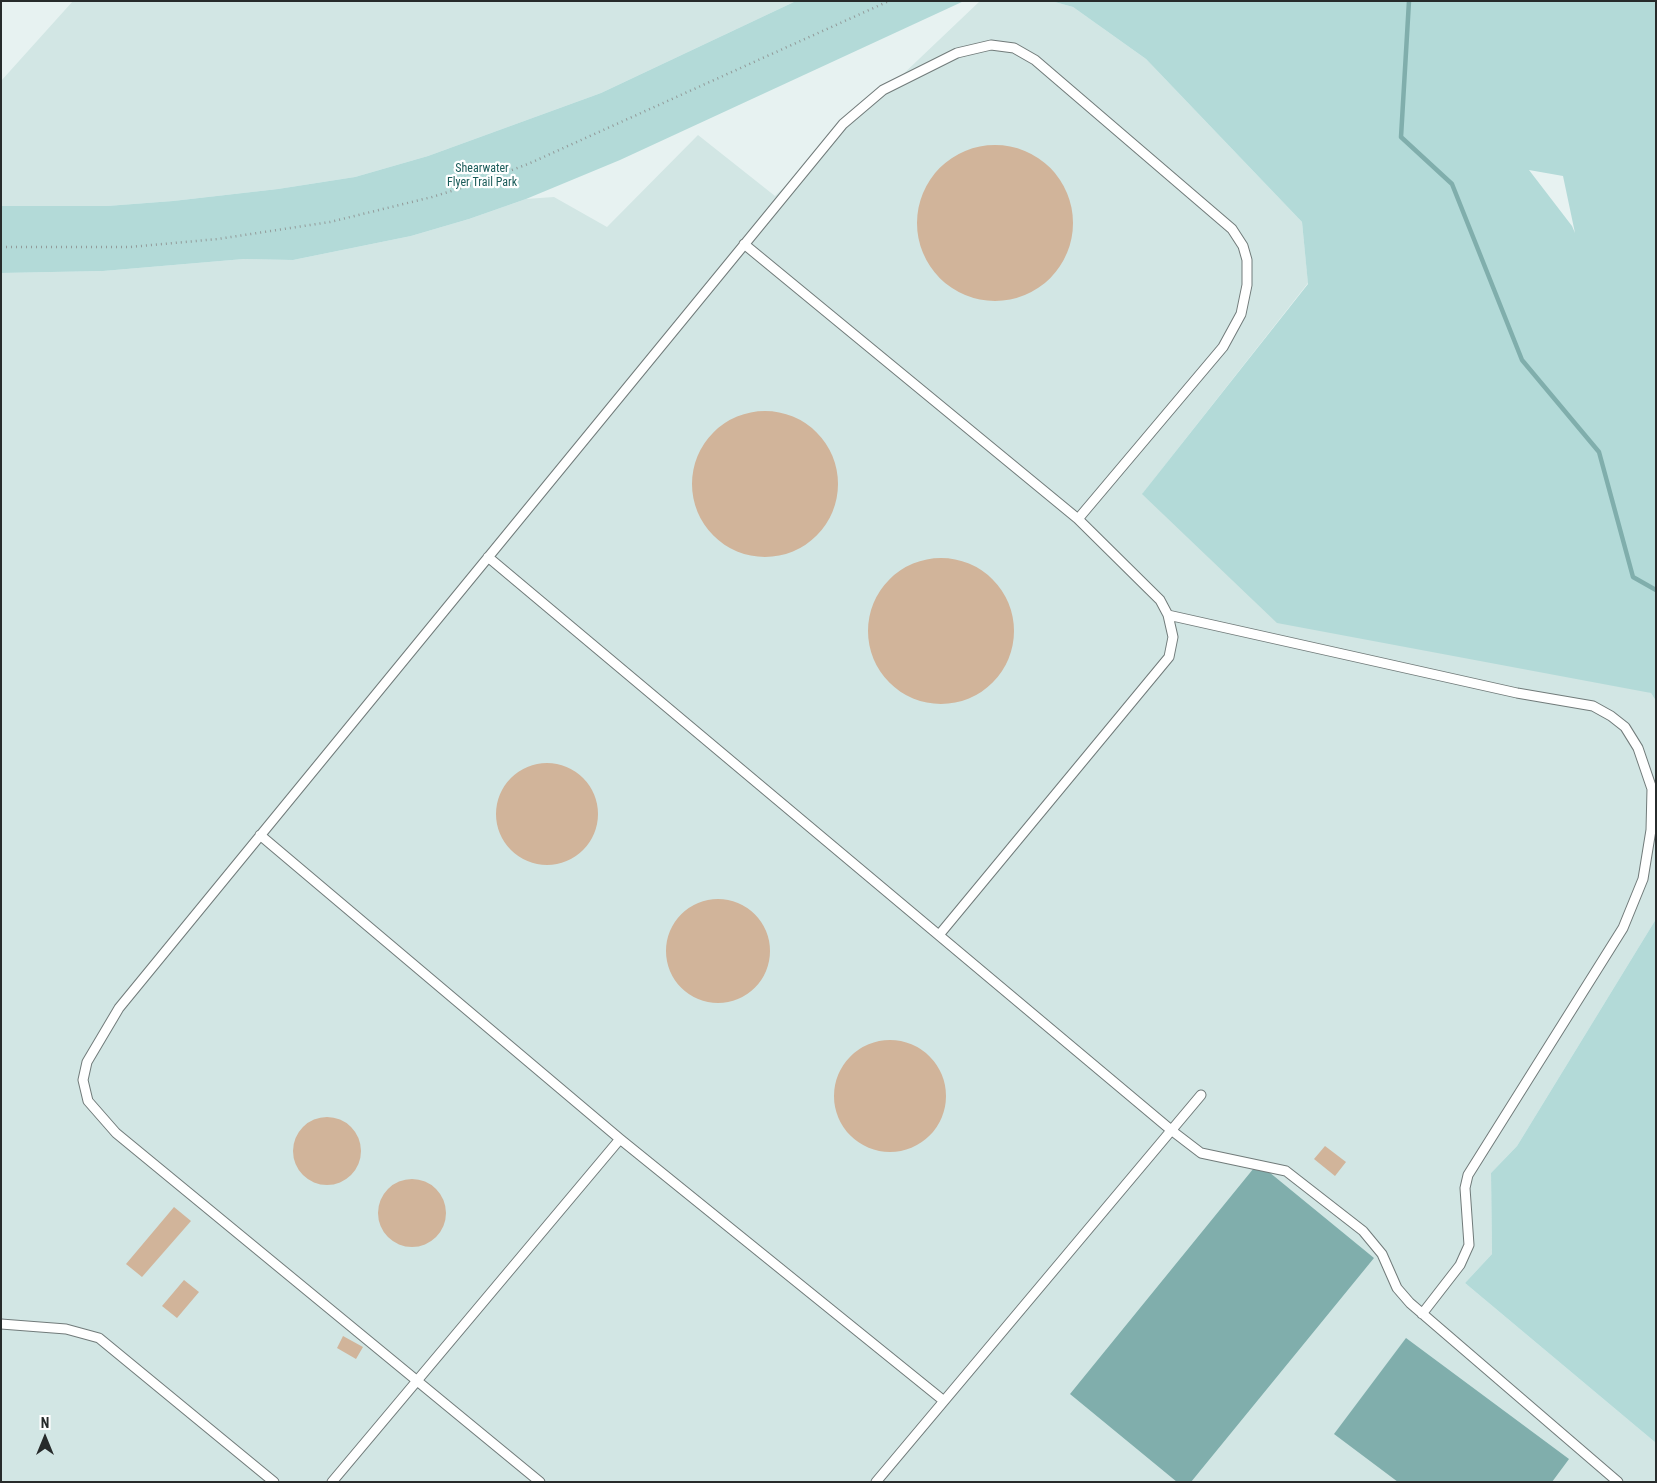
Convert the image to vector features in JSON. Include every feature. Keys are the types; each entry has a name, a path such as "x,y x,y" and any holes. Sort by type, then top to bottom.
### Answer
{"lane":[{"path":"540,1482 116,1133 88,1101 83,1080 87,1062 119,1008 842,124 883,90 957,53 991,45 1014,48 1035,60 1232,229 1243,246 1247,260 1247,285 1241,314 1223,347 1078,519"},
{"path":"744,244 1078,519 1160,600 1168,614 1173,637 1169,657 939,936"},
{"path":"488,557 1171,1130 1201,1152 1286,1171 1363,1231 1382,1254 1397,1288 1422,1314 1618,1482"},
{"path":"1168,614 1516,693 1593,706 1611,716 1624,727 1638,748 1652,789 1651,830 1643,880 1623,928 1468,1175 1465,1188 1469,1246 1460,1265 1422,1314"},
{"path":"260,835 620,1139 944,1401"},
{"path":"876,1482 1201,1095"},
{"path":"332,1482 620,1139"},
{"path":"1,1324 66,1329 99,1338 274,1482"}],"path":[{"path":"1,247 130,247 218,239 330,222 432,197 477,183 553,153 889,1"}],"shaded area":[{"path":"73,1 796,1 601,93 428,156 355,177 278,189 173,201 107,206 1,206 1,81"},
{"path":"980,1 1051,1 1073,7 1146,59 1302,222 1308,283 1143,493 1651,693 1656,701 1656,919 1517,1146 1491,1173 1492,1254 1465,1283 1656,1443 1656,1482 1,1482 1,273 103,271 244,259 293,260 411,236 469,219 526,199 554,197 607,227 698,135 775,196"},
{"path":"1258,1163 1374,1258 1191,1482 1177,1482 1070,1394"},
{"path":"1406,1338 1569,1459 1552,1482 1398,1482 1334,1434"}],"green space":[{"name":"Shearwater Flyer Trail Park","path":"796,1 964,1 620,160 526,199 469,219 411,236 293,260 244,259 103,271 1,273 1,206 107,206 173,201 278,189 355,177 428,156 601,93"},
{"path":"1051,1 1656,1 1656,701 1651,693 1277,623 1142,494 1308,284 1302,222 1146,59 1073,7","holes":["1529,170 1563,176 1575,233 1572,226"]},
{"path":"1656,919 1656,1443 1465,1283 1492,1254 1491,1173 1517,1146"}],"building":[{"path":"995,145 1025,151 1038,158 1050,168 1060,180 1067,193 1073,223 1067,253 1060,266 1050,278 1038,288 1025,295 995,301 965,295 952,288 940,278 930,266 923,253 917,223 923,193 930,180 940,168 952,158 965,151"},
{"path":"765,411 793,417 816,433 832,456 838,484 832,512 816,535 793,551 765,557 737,551 714,535 698,512 692,484 698,456 714,433 737,417"},
{"path":"941,558 969,563 993,579 1009,603 1014,631 1009,659 993,683 969,699 941,704 913,699 889,683 873,659 868,631 873,603 889,579 913,563"},
{"path":"547,763 567,767 583,778 594,794 598,814 594,834 583,850 567,861 547,865 527,861 511,850 500,834 496,814 500,794 511,778 527,767"},
{"path":"718,899 738,903 755,914 766,931 770,951 766,971 755,988 738,999 718,1003 698,999 681,988 670,971 666,951 670,931 681,914 698,903"},
{"path":"890,1040 912,1044 930,1056 942,1074 946,1096 942,1118 930,1136 912,1148 890,1152 868,1148 850,1136 838,1118 834,1096 838,1074 850,1056 868,1044"},
{"path":"327,1117 340,1120 351,1127 358,1138 361,1151 358,1164 351,1175 340,1182 327,1185 314,1182 303,1175 296,1164 293,1151 296,1138 303,1127 314,1120"},
{"path":"1325,1146 1346,1162 1335,1176 1314,1159"},
{"path":"412,1179 425,1182 436,1189 443,1200 446,1213 443,1226 436,1237 425,1244 412,1247 399,1244 388,1237 381,1226 378,1213 381,1200 388,1189 399,1182"},
{"path":"174,1207 191,1221 142,1277 126,1264"},
{"path":"184,1280 199,1292 177,1318 162,1306"},
{"path":"343,1336 363,1347 356,1359 337,1348"}],"waterway":[{"path":"1409,1 1401,137 1452,184 1522,360 1599,452 1633,577 1656,590"}]}
